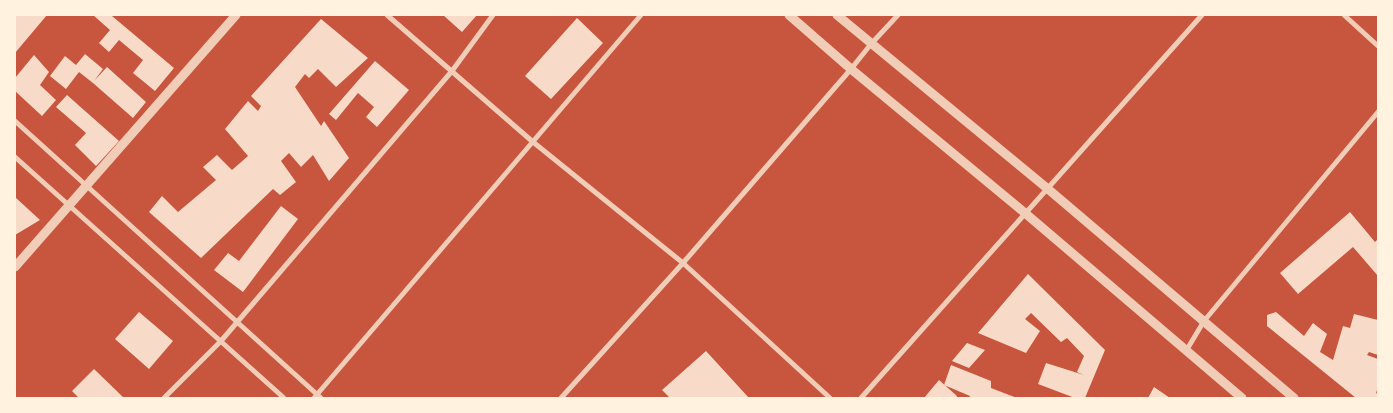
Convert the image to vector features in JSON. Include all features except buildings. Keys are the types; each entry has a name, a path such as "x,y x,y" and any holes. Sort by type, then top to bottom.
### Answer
{"street":[{"path":"15,267 236,15"},
{"path":"387,15 533,142 683,263 830,398"},
{"path":"164,398 221,341 452,71 493,15"},
{"path":"15,121 317,397 641,15"},
{"path":"789,15 851,70 1025,214 1242,398"},
{"path":"837,15 1048,189 1294,398"},
{"path":"561,398 683,263 898,15"},
{"path":"861,398 1202,15"},
{"path":"1344,15 1378,46"},
{"path":"1186,351 1204,320 1378,112"},
{"path":"15,157 284,398"}]}
